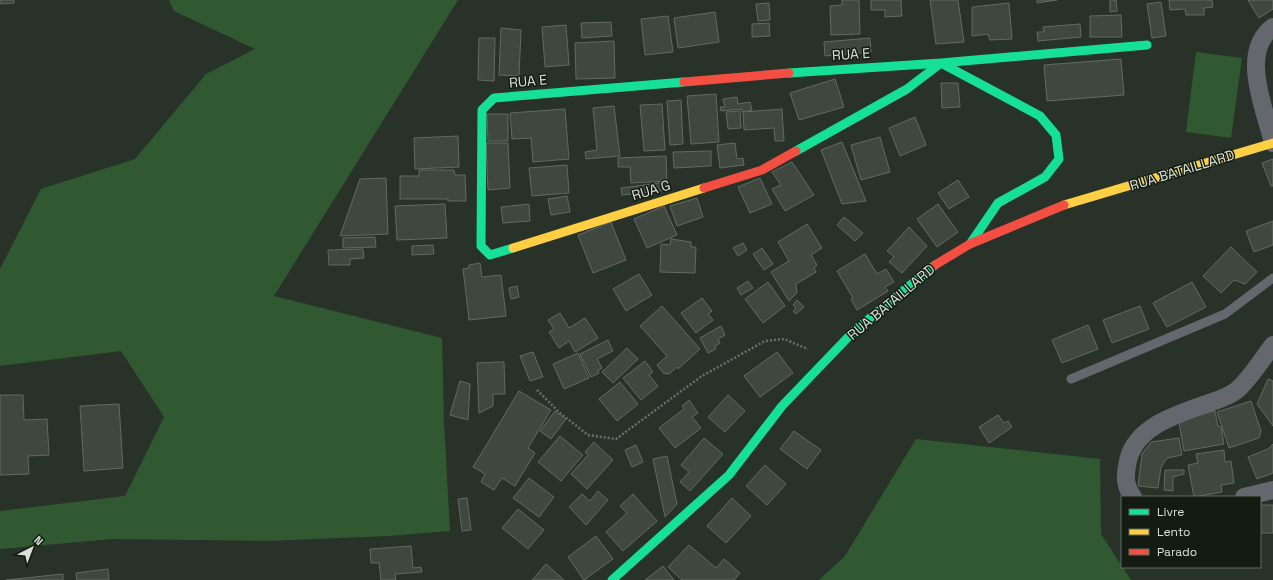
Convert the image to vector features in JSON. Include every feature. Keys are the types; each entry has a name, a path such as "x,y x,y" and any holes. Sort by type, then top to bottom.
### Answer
{"street":[{"path":"1273,27 1265,33 1257,52 1254,69 1273,143"},
{"name":"RUA E","path":"482,110 494,98 843,68 1147,46"},
{"path":"941,62 1040,116 1056,135 1059,159 1045,177 998,203 970,244"},
{"name":"RUA G","path":"482,110 481,246 490,255 762,170 907,89 941,62"},
{"name":"RUA BATAILLARD","path":"612,580 729,475 782,406 853,332 929,268 970,244 1053,208 1273,143"},
{"path":"1132,496 1128,491 1125,479 1128,455 1141,436 1161,422 1222,398 1237,390 1273,345"},
{"path":"1248,496 1273,490"}],"lane":[{"path":"1071,379 1225,314 1273,278"}],"path":[{"path":"537,390 560,413 588,435 616,439 702,376 765,341 784,339 807,348 823,362"}],"green space":[{"path":"169,0 458,0 274,296 442,338 444,423 450,531 389,536 267,541 113,539 0,549 0,511 125,496 164,417 121,351 0,366 0,269 41,189 135,159 206,74 255,49 174,11"},
{"path":"1196,52 1242,58 1231,138 1186,132"},
{"path":"916,439 1100,459 1101,534 1121,565 1121,568 1123,568 1131,580 819,580 845,556"}],"building":[{"path":"0,0 14,0 14,3 0,4"},
{"path":"842,0 859,0 860,34 831,35 830,6 842,5"},
{"path":"871,0 901,0 902,16 885,17 885,10 871,10"},
{"path":"930,0 958,0 964,42 936,44"},
{"path":"1037,0 1057,0 1037,3"},
{"path":"1110,0 1116,0 1117,11 1110,12"},
{"path":"1169,0 1212,0 1213,7 1204,8 1204,15 1186,15 1185,9 1170,10"},
{"path":"1248,0 1273,0 1273,9 1259,18"},
{"path":"1161,2 1166,36 1152,38 1147,4"},
{"path":"769,3 770,20 758,21 756,4"},
{"path":"1009,3 1012,39 990,40 988,34 972,36 972,7"},
{"path":"715,12 719,42 678,48 674,18"},
{"path":"1121,15 1122,37 1090,37 1090,16"},
{"path":"668,16 673,52 645,55 641,19"},
{"path":"611,22 612,36 582,38 581,23"},
{"path":"769,23 770,36 752,37 752,24"},
{"path":"1080,24 1081,37 1038,41 1037,32 1044,32 1043,27"},
{"path":"566,25 569,65 545,67 542,27"},
{"path":"501,28 521,30 519,76 499,75"},
{"path":"479,38 495,38 494,81 478,80"},
{"path":"870,38 871,52 825,56 824,42"},
{"path":"614,41 615,78 576,79 575,43"},
{"path":"1121,59 1124,95 1047,101 1044,65"},
{"path":"835,79 844,107 799,120 790,93"},
{"path":"941,83 958,83 960,107 942,108"},
{"path":"716,94 719,142 691,144 687,96"},
{"path":"737,97 738,104 750,102 752,110 742,112 742,109 721,111 720,107 725,107 723,99"},
{"path":"681,100 683,144 670,145 667,101"},
{"path":"662,104 665,150 644,151 640,105"},
{"path":"614,106 620,156 586,159 585,152 597,150 593,108"},
{"path":"565,109 569,159 533,162 531,138 512,139 510,113"},
{"path":"782,109 784,141 775,141 774,128 744,130 743,112"},
{"path":"740,111 741,128 728,129 726,112"},
{"path":"487,114 508,114 508,141 488,141"},
{"path":"915,117 926,145 900,156 889,128"},
{"path":"458,136 459,167 415,169 414,138"},
{"path":"880,137 890,172 861,180 851,145"},
{"path":"842,142 866,201 842,204 821,150"},
{"path":"486,143 508,143 510,188 488,190"},
{"path":"735,143 737,159 743,158 744,165 720,168 717,145"},
{"path":"711,151 711,166 674,168 673,152"},
{"path":"666,156 667,181 631,183 630,167 618,167 618,158"},
{"path":"1273,159 1273,186 1271,186 1262,163"},
{"path":"792,162 814,195 785,211 772,189 781,185 772,172"},
{"path":"567,165 569,193 532,196 529,168"},
{"path":"419,170 454,170 455,175 465,175 466,201 448,201 448,199 400,199 400,176 419,176"},
{"path":"386,178 388,234 340,236 360,179"},
{"path":"760,178 772,204 750,213 738,187"},
{"path":"958,180 969,197 949,209 938,193"},
{"path":"667,182 668,190 622,195 621,188"},
{"path":"567,196 570,212 551,215 548,199"},
{"path":"697,198 703,217 677,226 670,206"},
{"path":"445,204 447,238 397,240 395,206"},
{"path":"529,204 530,221 503,223 501,207"},
{"path":"938,204 958,232 937,247 917,219"},
{"path":"664,206 677,235 647,248 634,219"},
{"path":"844,217 863,233 855,241 837,225"},
{"path":"1273,221 1273,245 1254,252 1246,231"},
{"path":"611,222 626,260 593,273 578,235"},
{"path":"807,224 822,248 811,255 817,265 814,268 816,272 796,284 797,293 789,301 771,272 789,261 778,242"},
{"path":"909,227 927,246 902,273 889,262 894,257 887,251"},
{"path":"375,237 376,247 343,248 343,238"},
{"path":"671,239 691,242 691,247 696,247 695,273 660,272 661,244 670,245"},
{"path":"743,243 747,250 738,256 733,248"},
{"path":"433,245 434,254 412,255 412,246"},
{"path":"1231,247 1257,272 1245,284 1234,280 1221,293 1203,276"},
{"path":"762,248 773,264 764,270 753,254"},
{"path":"363,249 364,258 350,259 350,265 329,265 328,250"},
{"path":"865,254 877,274 886,269 894,282 885,287 888,291 857,310 851,299 853,298 837,271"},
{"path":"480,263 482,277 501,275 506,316 469,320 463,269 469,268 469,265"},
{"path":"639,274 652,295 626,311 613,289"},
{"path":"748,281 753,288 741,295 737,288"},
{"path":"768,282 785,306 763,323 745,299"},
{"path":"1192,282 1206,307 1167,327 1153,303"},
{"path":"517,286 519,297 511,299 509,288"},
{"path":"702,298 712,311 708,314 713,320 696,333 681,313"},
{"path":"797,300 804,307 796,314 793,311 796,308 793,305"},
{"path":"662,306 700,349 678,369 677,367 669,374 663,373 657,365 667,356 640,326"},
{"path":"1140,306 1149,329 1112,343 1103,320"},
{"path":"560,313 569,328 585,318 598,338 575,352 569,341 559,348 549,332 554,329 548,320"},
{"path":"1088,325 1098,349 1062,363 1052,340"},
{"path":"721,326 725,335 718,339 720,343 715,346 716,349 708,353 700,338"},
{"path":"608,340 613,351 597,359 602,368 598,370 599,373 591,377 580,354"},
{"path":"627,348 638,359 613,383 602,372"},
{"path":"533,352 543,377 530,381 520,356"},
{"path":"777,352 793,373 760,397 744,376"},
{"path":"578,353 589,378 564,389 553,364"},
{"path":"645,361 653,372 649,375 658,386 641,400 623,378"},
{"path":"504,362 505,394 493,394 493,406 479,413 477,363"},
{"path":"1268,379 1273,381 1273,426 1257,404"},
{"path":"460,381 470,384 468,420 450,415"},
{"path":"620,382 638,404 617,421 599,399"},
{"path":"519,391 551,410 528,448 535,453 515,486 502,478 494,490 481,482 485,474 473,467"},
{"path":"0,395 23,395 24,420 47,419 49,455 28,456 29,474 0,475"},
{"path":"728,395 745,411 725,432 708,417"},
{"path":"689,400 698,413 692,417 701,428 675,448 659,428 684,409 682,406"},
{"path":"1251,401 1261,431 1259,438 1229,448 1217,412"},
{"path":"119,404 123,468 84,471 80,406"},
{"path":"555,411 566,419 551,439 540,431"},
{"path":"1215,411 1218,426 1221,427 1224,444 1184,451 1178,417"},
{"path":"998,415 1004,423 1008,421 1012,427 989,443 979,427"},
{"path":"794,431 821,450 807,469 780,449"},
{"path":"560,436 583,455 561,481 538,462"},
{"path":"704,438 723,454 690,491 680,482 689,472 681,465"},
{"path":"1179,438 1182,455 1167,458 1161,467 1158,488 1138,486 1142,454 1151,442"},
{"path":"594,442 613,460 587,489 571,474 588,455 585,452"},
{"path":"1273,444 1273,473 1257,479 1248,457 1268,449"},
{"path":"636,445 643,462 632,467 625,450"},
{"path":"1224,450 1225,462 1231,461 1234,483 1221,485 1222,492 1194,496 1188,465 1198,463 1196,454"},
{"path":"667,456 677,504 665,517 653,459"},
{"path":"765,465 786,484 767,505 746,486"},
{"path":"1165,470 1184,470 1184,474 1173,477 1173,491 1164,490"},
{"path":"529,478 554,497 539,517 513,498"},
{"path":"598,491 608,500 586,525 569,507 582,494 590,501"},
{"path":"633,494 657,521 623,551 606,532 627,513 620,506"},
{"path":"467,498 471,530 462,531 458,499"},
{"path":"732,498 751,516 726,543 707,526"},
{"path":"1261,505 1273,505 1273,533 1261,533"},
{"path":"518,509 544,530 528,549 502,528"},
{"path":"596,536 613,559 584,580 568,557"},
{"path":"689,545 716,568 724,559 740,573 734,580 682,580 668,567"},
{"path":"411,546 413,568 421,567 422,572 395,574 396,580 381,580 379,563 371,563 370,549"},
{"path":"546,564 564,580 532,580"},
{"path":"663,566 674,580 645,580"},
{"path":"108,569 109,580 77,580 76,573"},
{"path":"63,574 63,580 6,580"}],"traffic: fast":[{"path":"796,151 907,89 941,63 1147,45"},
{"path":"789,73 941,63 1040,116 1056,135 1059,159 1045,177 998,203 970,244"},
{"path":"513,248 490,255 481,246 482,110 494,98 684,82"},
{"path":"612,580 729,475 782,406 853,332 935,265"}],"traffic: slow":[{"path":"1064,205 1273,143"},
{"path":"513,248 704,188"}],"traffic: jam":[{"path":"684,82 789,73"},
{"path":"704,188 762,170 796,151"},
{"path":"935,265 970,244 1064,205"}]}
